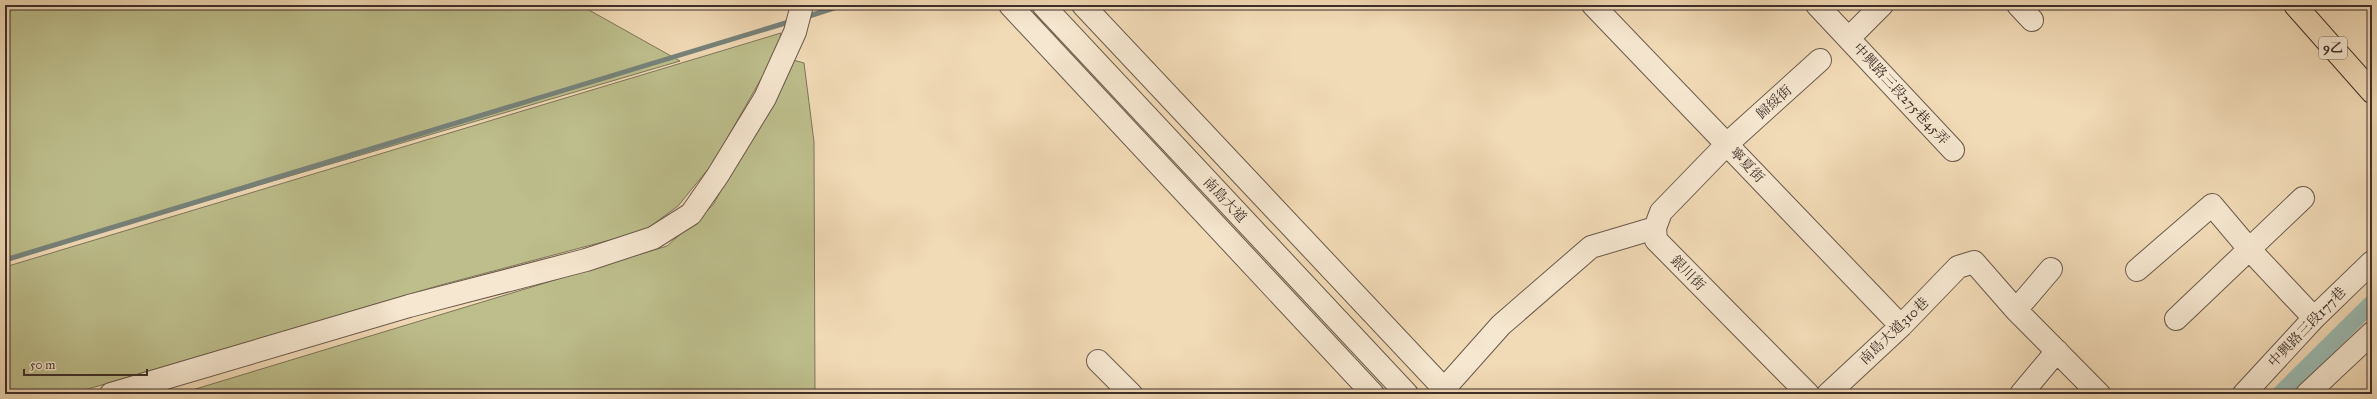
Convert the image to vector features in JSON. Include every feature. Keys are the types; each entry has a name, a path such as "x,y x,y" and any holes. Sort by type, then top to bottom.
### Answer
{"main road":[{"name":"9乙","path":"2295,5 2372,92"}],"street":[{"path":"111,394 409,306 586,260 653,238 691,214 765,98 795,32 802,5"},
{"name":"南島大道","path":"1010,5 1373,394"},
{"name":"南島大道","path":"1042,5 1407,394"},
{"path":"1083,5 1447,391 1501,325 1591,248 1655,228 1660,212 1727,144"},
{"name":"寧夏街","path":"1593,5 1901,326"},
{"name":"中興路三段275巷45弄","path":"1817,5 1953,150"},
{"path":"1849,38 1882,5"},
{"name":"歸綏街","path":"1727,144 1820,60"},
{"path":"2176,319 2303,198"},
{"path":"2137,270 2212,204 2250,250 2314,318"},
{"name":"銀川街","path":"1655,228 1656,240 1808,394"},
{"name":"南島大道310巷","path":"1828,394 1901,326 1958,267 1974,262 2016,310"},
{"name":"中興路三段177巷","path":"2244,394 2314,318 2372,262"},
{"path":"2051,269 2016,310 2099,394"},
{"path":"2310,393 2372,333"},
{"path":"2021,394 2057,351"},
{"path":"1098,361 1131,394"}],"green space":[{"path":"5,5 580,5 680,61 5,260"},
{"path":"781,33 777,51 713,163 678,206 644,231 437,286 71,394 5,394 5,267"},
{"path":"793,60 804,63 814,142 815,394 179,394 667,246 713,205"}],"waterway":[{"path":"806,17 837,7 860,5"},
{"path":"5,260 792,21"},
{"path":"2280,394 2372,303"}]}
